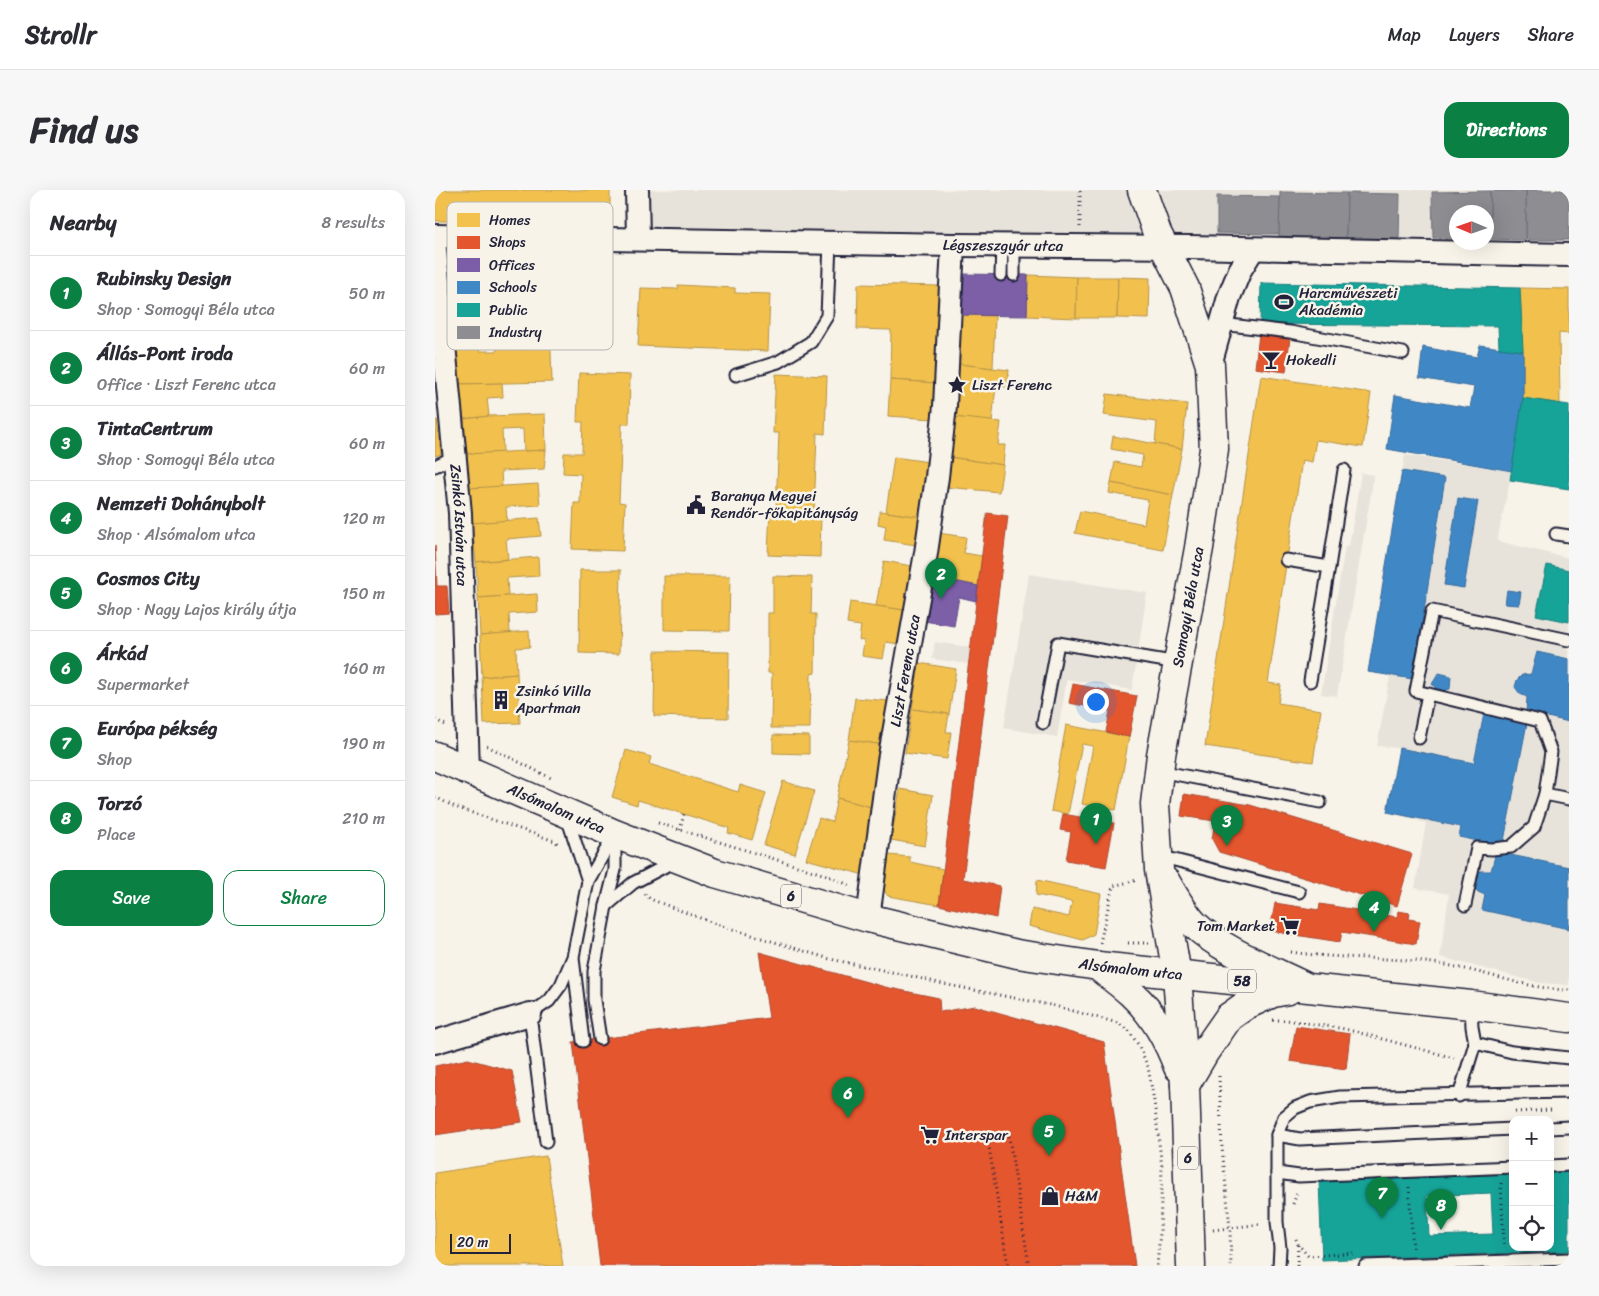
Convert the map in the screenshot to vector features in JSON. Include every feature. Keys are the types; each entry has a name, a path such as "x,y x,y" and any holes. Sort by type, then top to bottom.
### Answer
{"main road":[{"name":"Somogyi Béla utca","path":"1142,190 1157,233 1185,288 1210,365 1214,449 1155,804 1152,868 1172,937 1177,975"},
{"name":"Alsómalom utca","path":"435,756 615,834 715,873 870,906 1017,954 1100,948 1177,975 1565,1014"},
{"path":"1152,868 1193,923 1203,932 1238,953 1306,987"},
{"name":"6","path":"1100,948 1131,993 1151,1016 1169,1044 1185,1085"},
{"name":"6","path":"1177,975 1185,1085 1191,1266"},
{"path":"1185,1085 1229,1016 1246,1005 1273,993 1306,987"}],"street":[{"path":"637,190 638,239"},
{"name":"Légszeszgyár utca","path":"613,239 953,245 1164,246 1569,254"},
{"name":"Liszt Ferenc utca","path":"870,906 889,761 926,553 937,477 945,406 953,245"},
{"path":"1210,365 1229,297 1240,270 1253,249"},
{"name":"Zsinkó István utca","path":"435,250 445,461 460,513 468,771"},
{"path":"435,1042 530,1014"}],"lane":[{"path":"737,375 778,362 811,342 827,316 830,242"},
{"path":"1001,275 1008,245"},
{"path":"1008,245 1014,275"},
{"path":"1221,324 1290,332 1403,353"},
{"path":"1310,682 1344,470"},
{"path":"1556,534 1569,536"},
{"path":"1287,560 1329,567"},
{"path":"1465,905 1477,848 1511,847 1534,827 1545,794 1551,752 1540,721 1416,691 1432,611 1569,640"},
{"path":"1043,723 1058,643 1178,663"},
{"path":"1419,738 1428,694"},
{"path":"1159,771 1320,802"},
{"path":"1545,794 1569,799"},
{"path":"565,813 588,881"},
{"path":"546,1142 530,1014 549,1001 561,985 573,957 588,881 615,834"},
{"path":"600,1038 594,1000 594,971 615,870 615,834"},
{"path":"606,906 633,883 678,858"},
{"path":"1152,868 1299,892"},
{"path":"573,957 583,1041"},
{"path":"1459,1096 1475,1043 1471,1005"},
{"path":"1475,1043 1512,1052 1569,1058"},
{"path":"1279,1266 1277,1135 1285,1117 1295,1108 1309,1102 1341,1097 1459,1096 1569,1092"},
{"path":"1554,1128 1569,1127"},
{"path":"1277,1135 1300,1138 1509,1129"},
{"path":"1554,1166 1569,1165"},
{"path":"1277,1173 1299,1176 1509,1167"},
{"path":"1365,1266 1569,1259"}],"path":[{"path":"1079,232 1080,190"},
{"path":"467,736 559,782"},
{"path":"435,797 455,807 555,841 566,851 579,853"},
{"path":"680,830 684,814"},
{"path":"654,822 825,875 870,906"},
{"path":"1100,948 1113,886 1152,868"},
{"path":"633,883 650,899 716,924 830,959 1055,1006 1118,1023 1129,1031 1139,1046 1148,1067 1154,1101 1161,1166 1160,1234 1157,1266"},
{"path":"1126,943 1143,944 1154,942 1157,937 1172,937"},
{"path":"1282,951 1317,956 1372,958 1446,965 1511,981 1556,990 1569,990"},
{"path":"1008,1131 1029,1266"},
{"path":"987,1134 1008,1266"},
{"path":"1501,1180 1503,1247"},
{"path":"1409,1183 1413,1251"},
{"path":"1160,1234 1277,1222"},
{"path":"1297,1266 1298,1244"}],"shaded area":[{"path":"642,190 1569,190 1569,245 1494,242 1494,205 1449,205 1449,242 643,232"},
{"path":"1405,455 1512,471 1497,541 1569,558 1569,985 1540,983 1440,957 1449,894 1415,888 1426,823 1387,812 1399,748 1377,746 1390,676 1368,672"},
{"path":"1361,473 1374,475 1337,696 1321,694 1345,547 1349,547"},
{"path":"1029,574 1147,593 1132,690 1067,679 1057,737 1004,728"},
{"path":"935,642 970,647 968,664 932,659"}],"building: Homes":[{"path":"435,190 610,190 610,202 447,202 447,221 435,221"},
{"path":"1028,275 1077,277 1076,318 1027,316"},
{"path":"1077,277 1118,277 1117,318 1076,318"},
{"path":"1118,277 1150,278 1149,319 1117,318"},
{"path":"858,284 939,286 936,383 890,380 891,330 857,329"},
{"path":"678,285 735,288 735,293 770,294 768,351 638,346 641,288 678,289"},
{"path":"1520,288 1569,289 1569,334 1559,333 1560,404 1523,398"},
{"path":"960,315 995,316 993,368 959,364"},
{"path":"456,350 551,350 552,382 459,384"},
{"path":"959,364 1009,370 1007,387 996,386 992,422 953,417"},
{"path":"579,373 630,375 629,424 622,424 619,502 625,503 623,551 572,549 574,503 580,503 581,474 563,473 564,453 582,453 583,422 577,422"},
{"path":"776,374 827,376 825,434 817,433 814,514 821,514 820,557 768,555 770,509 776,509 779,433 773,433"},
{"path":"1261,376 1371,393 1363,447 1316,440 1312,462 1302,460 1268,683 1281,685 1278,703 1321,710 1313,762 1205,746"},
{"path":"890,380 936,383 934,419 888,416"},
{"path":"502,383 503,397 487,398 489,416 464,419 459,384"},
{"path":"1107,394 1187,404 1182,449 1155,444 1157,422 1104,415"},
{"path":"545,414 546,450 524,451 523,429 502,430 503,453 467,454 464,419"},
{"path":"953,417 1001,422 998,445 1005,445 1003,465 949,457"},
{"path":"435,420 437,420 441,454 435,456"},
{"path":"1113,436 1182,449 1173,495 1111,483 1115,462 1141,467 1143,455 1111,449"},
{"path":"546,450 544,469 501,471 502,487 470,488 467,454"},
{"path":"894,457 929,462 921,517 886,512"},
{"path":"949,457 1003,465 999,492 946,487"},
{"path":"1111,483 1173,495 1163,550 1075,533 1080,511 1144,524 1148,500 1109,493"},
{"path":"538,484 540,505 506,507 507,521 472,523 470,488"},
{"path":"880,511 921,517 916,545 884,540 886,526 878,524"},
{"path":"539,518 541,536 506,539 508,559 476,562 472,523"},
{"path":"938,533 966,537 964,553 982,556 978,586 930,576"},
{"path":"538,557 539,576 507,578 508,596 478,598 476,562"},
{"path":"884,561 912,566 904,610 876,606"},
{"path":"580,570 621,570 619,654 579,653"},
{"path":"664,576 730,576 729,631 664,630"},
{"path":"773,576 812,577 811,614 816,614 815,673 811,674 810,728 771,728 772,673 768,673 768,613 773,613"},
{"path":"537,594 538,612 509,614 510,633 480,635 478,598"},
{"path":"850,602 904,610 899,644 886,642 883,659 862,656 864,641 859,640 861,626 847,624"},
{"path":"529,631 530,647 516,648 517,674 482,677 480,635"},
{"path":"655,651 729,652 728,718 654,716"},
{"path":"919,663 956,669 949,714 912,709"},
{"name":"Zsinkó Villa Apartman","path":"517,674 520,723 484,724 482,677"},
{"path":"855,698 889,701 884,745 849,740"},
{"path":"912,709 949,714 946,732 951,732 947,759 905,753"},
{"path":"1066,725 1129,737 1116,810 1082,804 1093,746 1082,744 1068,814 1051,811"},
{"path":"773,735 809,736 809,754 773,753"},
{"path":"849,740 884,745 875,808 837,798"},
{"path":"626,750 651,757 649,764 738,792 740,785 766,793 752,840 728,833 729,828 638,800 637,805 612,797"},
{"path":"783,781 814,791 795,854 764,845"},
{"path":"900,789 933,795 925,846 891,840"},
{"path":"837,798 875,808 864,875 806,859 819,818 832,822"},
{"path":"889,855 910,857 910,862 943,869 939,905 888,896 883,889"},
{"path":"1037,880 1101,894 1094,934 1083,940 1029,926 1032,909 1069,917 1072,902 1036,895"},
{"path":"546,1156 563,1266 435,1266 435,1173"}],"building: Shops":[{"name":"Hokedli","path":"1259,334 1290,338 1286,372 1255,368"},
{"path":"987,513 1008,516 963,879 1000,886 996,918 939,905"},
{"path":"435,545 437,586 447,586 449,613 435,614"},
{"path":"1073,684 1137,696 1129,737 1106,732 1110,711 1069,703"},
{"path":"1184,794 1250,805 1412,854 1397,906 1219,852 1212,839 1215,821 1181,816"},
{"path":"1063,814 1114,823 1106,867 1066,860 1071,832 1060,830"},
{"path":"1275,903 1319,910 1320,904 1357,910 1358,904 1368,905 1367,912 1397,917 1398,911 1410,913 1409,919 1420,921 1416,944 1342,932 1340,942 1270,931"},
{"path":"759,952 885,987 939,998 940,1012 975,1006 1104,1042 1135,1266 600,1266 573,1042 769,1018"},
{"path":"1296,1026 1350,1034 1346,1069 1290,1061"},
{"path":"468,1059 512,1071 522,1122 435,1135 435,1066"}],"building: Offices":[{"path":"961,274 1028,275 1027,316 960,315"},
{"path":"930,576 978,586 976,601 959,597 954,626 924,621"}],"building: Schools":[{"path":"1480,345 1523,351 1523,398 1512,471 1387,449 1395,395 1470,408 1474,387 1419,378 1423,347 1477,357"},
{"path":"1402,471 1445,478 1413,679 1368,672"},
{"path":"1458,498 1478,501 1464,588 1444,585"},
{"path":"1507,590 1521,592 1519,605 1505,604"},
{"path":"1537,652 1569,659 1569,722 1526,712 1527,697 1520,694 1515,687 1517,680 1522,675 1531,674"},
{"path":"1439,673 1451,676 1450,689 1439,692 1432,684"},
{"path":"1484,714 1527,723 1503,846 1459,837 1461,827 1387,812 1399,748 1474,763"},
{"path":"1496,852 1569,867 1569,929 1482,910 1485,895 1478,892 1474,887 1476,874 1480,871 1491,871"}],"building: Public":[{"path":"1261,283 1520,288 1523,351 1499,348 1498,326 1260,324"},
{"path":"1523,398 1569,405 1569,489 1510,480"},
{"path":"1547,565 1569,570 1569,622 1536,615"},
{"path":"1569,1172 1569,1251 1322,1260 1319,1181 1509,1174 1509,1251 1554,1251 1554,1173","holes":["1491,1193 1493,1234 1429,1236 1427,1196"]}],"building: Industry":[{"path":"1526,190 1569,190 1569,240 1526,240"},
{"path":"1490,191 1526,191 1526,240 1494,239 1494,205 1490,205"},
{"path":"1490,191 1490,205 1449,205 1449,242 1445,242 1445,238 1433,238 1432,192"},
{"path":"1280,192 1347,193 1346,239 1279,238"},
{"path":"1347,193 1400,194 1399,240 1346,239"},
{"path":"1217,196 1280,197 1279,234 1217,233"}],"place":[{"name":"Harcművészeti Akadémia","path":"1284,302"},
{"name":"Hokedli","path":"1271,360"},
{"name":"Liszt Ferenc","path":"957,385"},
{"name":"Baranya Megyei Rendőr-főkapitányság","path":"696,505"},
{"name":"Állás-Pont iroda","path":"941,599"},
{"name":"Zsinkó Villa Apartman","path":"501,700"},
{"name":"Rubinsky Design","path":"1096,844"},
{"name":"TintaCentrum","path":"1227,846"},
{"name":"Tom Market","path":"1290,926"},
{"name":"Nemzeti Dohánybolt","path":"1374,932"},
{"name":"Árkád","path":"848,1118"},
{"name":"Interspar","path":"930,1135"},
{"name":"Cosmos City","path":"1049,1156"},
{"name":"H&M","path":"1050,1196"},
{"name":"Európa pékség","path":"1382,1218"},
{"name":"Torzó","path":"1441,1230"}]}
